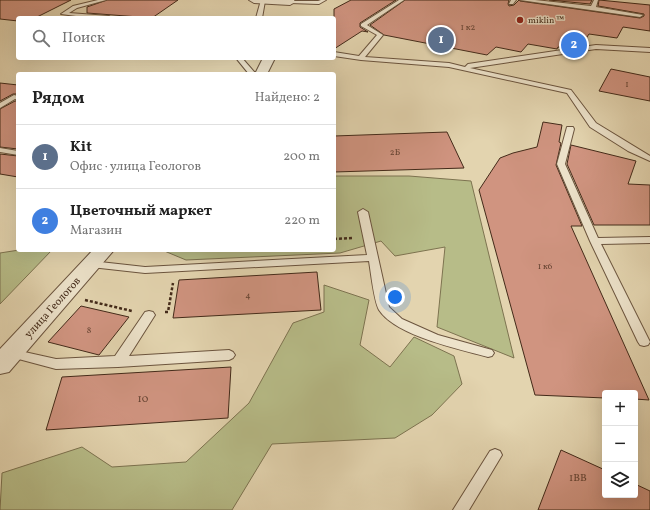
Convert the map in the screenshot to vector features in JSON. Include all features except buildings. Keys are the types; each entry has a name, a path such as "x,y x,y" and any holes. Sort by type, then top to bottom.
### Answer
{"street":[{"path":"258,0 292,1 287,13"},
{"path":"262,72 268,60"},
{"name":"улица Геологов","path":"5,359 97,257"}],"lane":[{"path":"86,16 64,14 75,7 104,0"},
{"path":"258,0 259,16"},
{"path":"292,1 319,3 324,0"},
{"path":"361,58 380,35 363,25 402,0"},
{"path":"522,0 640,15"},
{"path":"593,8 596,0"},
{"path":"461,67 596,47 650,50"},
{"path":"336,54 361,58 449,65 569,91 593,125 630,150 650,159"},
{"path":"240,60 251,72"},
{"path":"0,106 14,97 16,98"},
{"path":"570,129 561,164 595,240 644,342"},
{"path":"0,150 16,153"},
{"path":"364,212 384,308 398,322 435,338 488,353"},
{"path":"595,240 650,240"},
{"path":"97,257 145,270 374,258"},
{"path":"118,362 149,315"},
{"path":"5,359 56,364 118,362 229,355"},
{"path":"461,510 495,455"}],"path":[{"path":"78,299 149,315 168,312 175,276"}],"green space":[{"path":"336,176 409,176 471,181 514,358 437,327 445,247 395,256 381,241 340,253 186,260 167,252 336,252"},
{"path":"16,250 16,252 50,252 0,304 0,253"},
{"path":"324,285 369,300 360,345 390,367 414,337 454,356 462,384 432,415 395,438 272,444 232,510 0,510 2,473 82,447 112,467 186,462 249,403 293,323 324,312"}],"place":[{"name":"miklin ™","path":"520,20"},
{"name":"Kit","path":"441,40"},
{"name":"Цветочный маркет","path":"574,45"}]}
